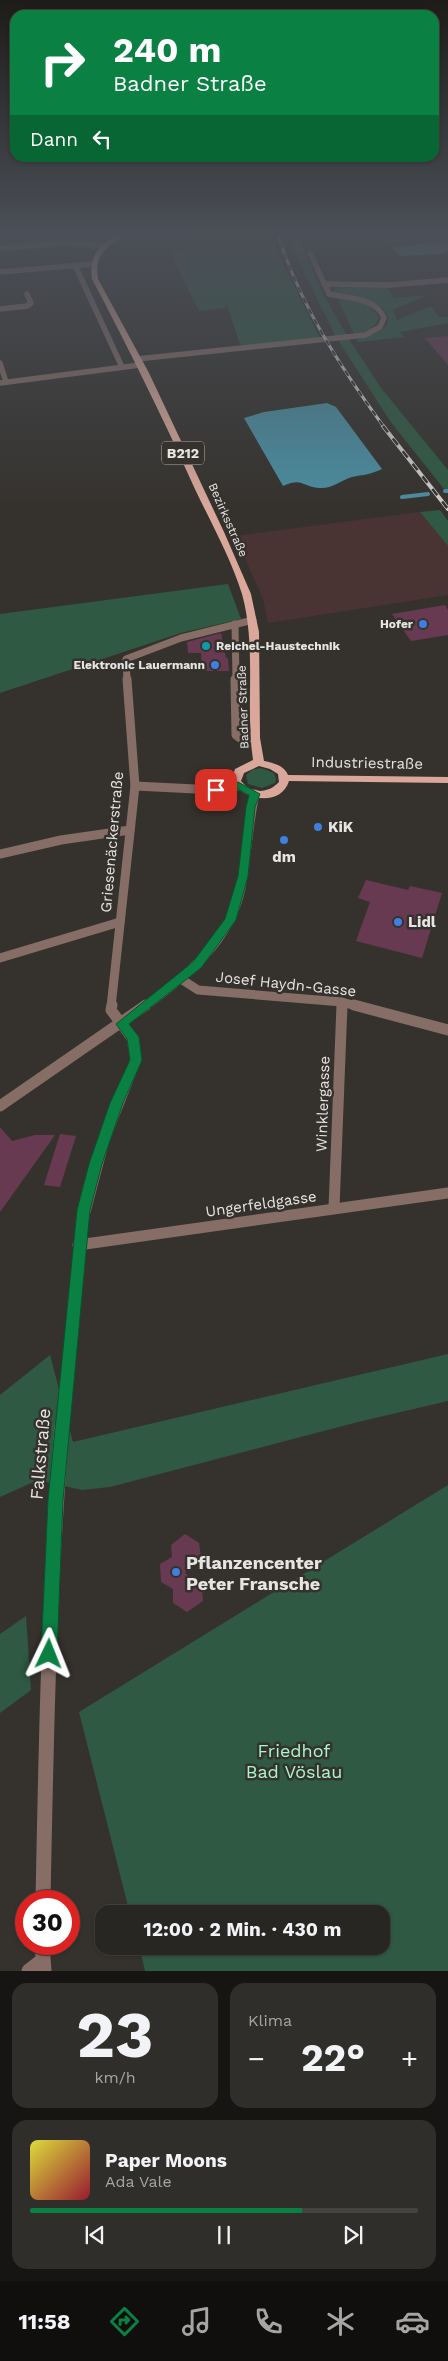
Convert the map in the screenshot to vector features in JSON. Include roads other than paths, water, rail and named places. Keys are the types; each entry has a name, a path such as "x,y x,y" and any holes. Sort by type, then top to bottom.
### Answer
{"main road":[{"name":"Bezirksstraße","path":"118,323 139,362 230,553 246,594 253,620"},
{"name":"Badner Straße","path":"253,620 254,738 259,763"},
{"path":"259,763 273,766 283,773 285,778 282,787 276,791 255,794 238,786 236,781 239,771 251,764 259,763"},
{"name":"Industriestraße","path":"285,778 448,780"}],"street":[{"path":"102,323 122,367"},
{"path":"0,364 3,382 122,367 139,362 364,335 375,331 382,323"},
{"path":"253,620 235,624 236,735 240,738 254,738"},
{"name":"Griesenäckerstraße","path":"122,1024 111,1010 135,786 126,659 182,638 235,624"},
{"path":"135,786 216,790 238,786"},
{"path":"0,1106 122,1024 181,980 197,965 230,920 243,876 250,807 255,794"},
{"path":"0,854 61,840 130,830"},
{"path":"0,958 120,922"},
{"name":"Josef Haydn-Gasse","path":"181,980 198,990 342,1002 448,1030"},
{"name":"Winklergasse","path":"334,1208 342,1002"},
{"name":"Falkstraße","path":"43,1890 48,1692 56,1500 78,1245 83,1210 96,1164 116,1103 136,1060 133,1037 122,1024"},
{"name":"Ungerfeldgasse","path":"78,1245 448,1193"}],"water":[{"path":"327,403 336,407 382,469 348,478 333,486 324,488 313,487 299,482 283,486 244,418 264,412"}],"waterway":[{"path":"402,497 428,494"}],"railway":[{"path":"317,323 337,358 384,427"},
{"path":"383,426 448,509"}],"place":[{"name":"Hofer","path":"423,624"},
{"name":"Reichel-Haustechnik","path":"206,646"},
{"name":"Elektronic Lauermann","path":"215,665"},
{"name":"KiK","path":"318,827"},
{"name":"dm","path":"284,840"},
{"name":"Lidl","path":"398,922"},
{"name":"Pflanzencenter Peter Fransche","path":"176,1572"}],"park label":[{"name":"Friedhof Bad Vöslau","path":"294,1760"}]}
